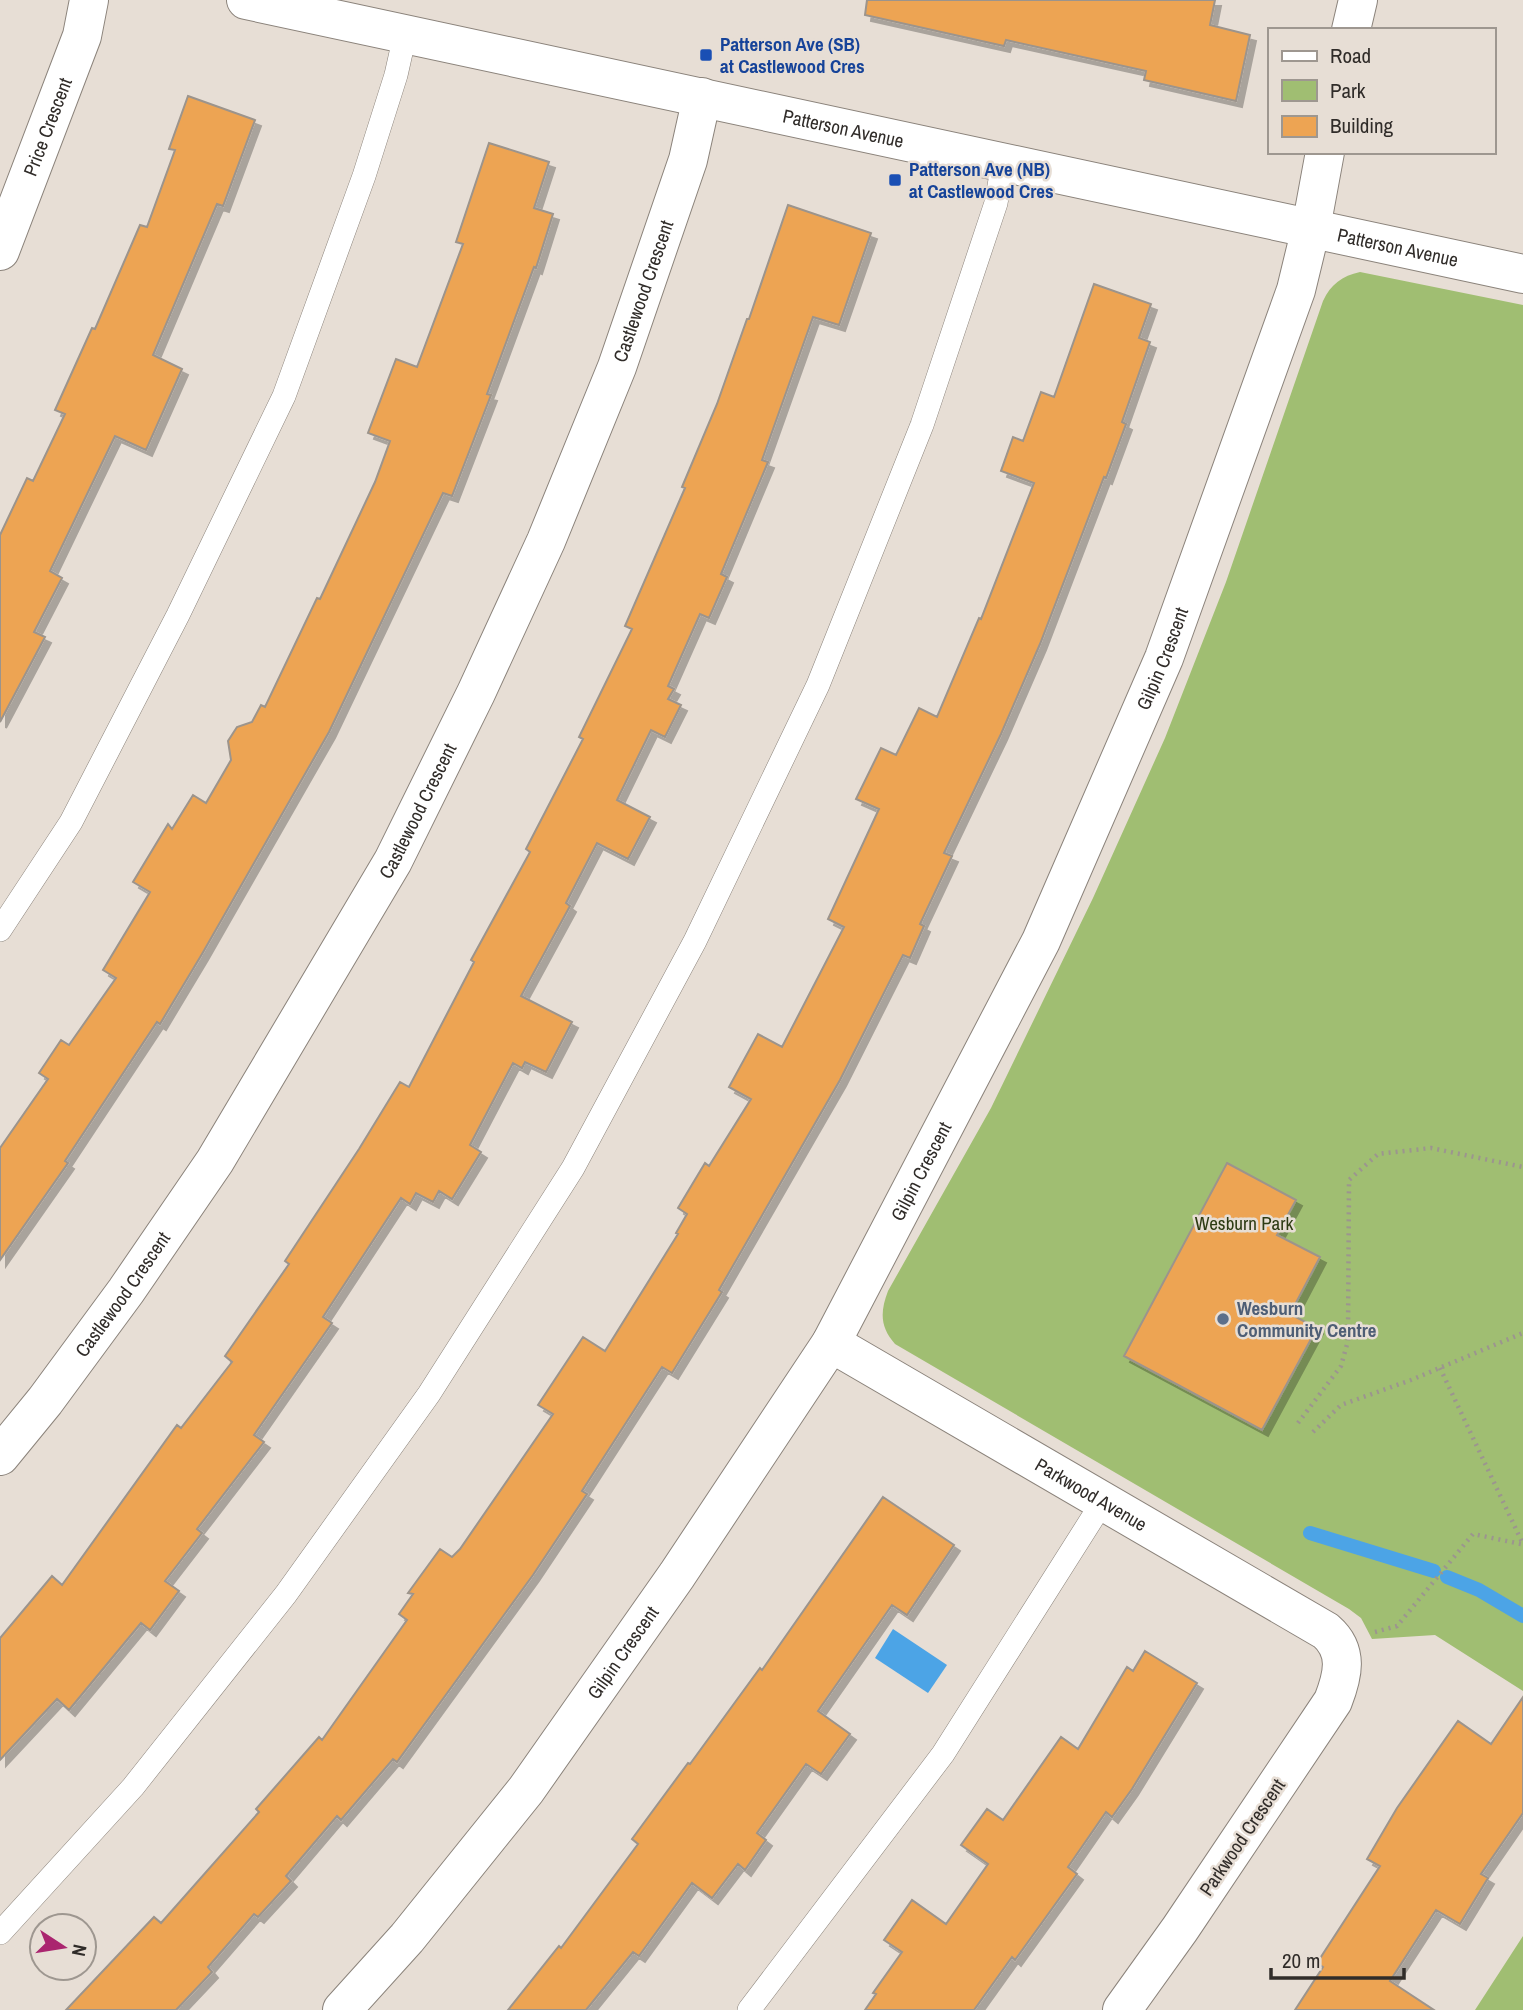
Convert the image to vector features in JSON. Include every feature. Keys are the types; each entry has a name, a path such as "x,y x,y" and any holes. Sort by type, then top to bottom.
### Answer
{"street":[{"name":"Price Crescent","path":"0,251 82,37 89,0"},
{"path":"1351,28 1358,0"},
{"name":"Patterson Avenue","path":"262,2 405,35 1523,274"},
{"name":"Castlewood Crescent","path":"0,1456 45,1401 126,1291 215,1160 393,861 476,694 546,541 617,368 688,160 702,97"},
{"name":"Gilpin Crescent","path":"342,2010 407,1938 526,1790 677,1574 831,1343 1041,941 1159,670 1296,289 1325,154"},
{"name":"Parkwood Avenue","path":"831,1343 1326,1631 1333,1638 1342,1656"},
{"name":"Parkwood Crescent","path":"1122,2010 1180,1929 1333,1701 1344,1670 1342,1656"}],"lane":[{"path":"0,930 71,822 178,615 284,396 364,176 397,75 405,35"},
{"path":"0,1933 132,1787 286,1594 429,1394 573,1168 695,941 818,685 922,425 996,203 1003,163"},
{"path":"749,2010 943,1754 1102,1503"}],"path":[{"path":"1298,1423 1341,1366 1348,1341 1349,1180 1378,1154 1431,1148 1523,1167"},
{"path":"1313,1432 1341,1405 1523,1333"},
{"path":"1440,1368 1522,1544"},
{"path":"1374,1633 1397,1626 1473,1534 1522,1544"}],"green space":[{"name":"Wesburn Park","path":"1360,272 1523,305 1523,1691 1435,1635 1372,1639 1361,1618 1349,1609 895,1344 886,1332 883,1319 888,1291 991,1108 1093,898 1165,738 1226,582 1323,301 1338,282"},
{"path":"1523,1936 1523,2010 1475,2010"}],"water":[{"path":"893,1629 947,1665 928,1693 875,1658"}],"building":[{"path":"867,0 1215,0 1210,25 1250,35 1236,101 1144,80 1146,71 1006,40 1004,46 865,15"},
{"path":"188,96 255,120 223,206 217,204 153,355 182,369 146,450 115,436 50,571 62,578 34,632 45,637 0,722 0,535 27,478 33,481 65,414 55,410 92,328 95,329 140,225 147,227 175,150 169,149"},
{"path":"489,143 549,162 534,208 553,214 536,268 534,267 487,394 491,395 452,496 443,493 329,732 202,954 160,1024 157,1022 65,1161 68,1163 0,1260 0,1148 48,1079 39,1073 61,1040 69,1045 116,978 103,970 150,892 133,882 168,824 172,829 193,795 206,803 231,760 228,741 237,727 252,722 261,705 265,707 317,598 320,599 375,482 390,441 368,433 396,359 417,367 463,244 456,242"},
{"path":"788,205 871,233 839,325 813,317 762,460 768,462 721,574 727,577 709,618 700,614 668,686 674,689 668,699 681,705 665,737 651,730 617,800 650,817 628,859 597,843 566,903 570,906 521,996 572,1022 546,1072 525,1062 522,1068 513,1063 470,1145 481,1152 452,1199 439,1191 433,1202 416,1193 410,1204 401,1198 323,1317 332,1323 254,1435 264,1442 197,1529 202,1533 165,1581 179,1591 150,1630 141,1623 69,1710 57,1699 0,1760 0,1638 52,1576 62,1585 177,1425 181,1428 232,1362 225,1356 289,1264 285,1261 400,1082 409,1087 474,962 471,960 530,852 526,849 583,739 579,737 632,629 625,626 685,488 682,487 749,319"},
{"path":"1094,284 1151,304 1139,338 1150,342 1122,422 1126,424 1040,644 1001,734 944,853 952,856 920,924 924,926 910,958 903,955 840,1080 719,1290 722,1292 672,1373 662,1367 582,1491 587,1494 533,1575 397,1762 393,1759 341,1820 337,1816 286,1876 291,1881 258,1917 254,1914 208,1967 212,1972 176,2010 66,2010 92,1982 98,1982 98,1976 154,1917 161,1923 259,1812 256,1809 319,1737 322,1740 407,1620 399,1614 413,1594 408,1593 440,1549 452,1557 460,1549 553,1414 538,1405 583,1337 605,1351 678,1234 676,1233 687,1214 678,1208 705,1163 709,1166 751,1099 729,1087 758,1034 782,1047 844,927 828,919 879,809 856,799 881,748 896,755 919,708 937,717 979,618 981,619 1034,483 1001,471 1013,437 1023,441 1041,392 1054,397"},
{"name":"Wesburn Community Centre","path":"1227,1163 1296,1200 1277,1235 1320,1257 1290,1314 1317,1328 1262,1430 1124,1356"},
{"path":"883,1497 954,1545 907,1615 892,1605 818,1711 850,1734 821,1774 806,1764 757,1833 766,1840 745,1870 738,1864 712,1898 692,1883 639,1956 633,1952 586,2010 508,2010 559,1946 561,1948 638,1844 632,1839 760,1668 762,1670"},
{"path":"1145,1651 1197,1683 1132,1789 1112,1817 1106,1812 1068,1867 1077,1874 1015,1960 1012,1957 974,2010 865,2010 876,1994 873,1993 902,1952 884,1940 912,1900 946,1924 988,1864 961,1845 987,1809 1003,1820 1061,1737 1078,1749 1127,1667 1133,1671"},
{"path":"1523,1697 1523,1813 1481,1874 1488,1878 1460,1924 1436,1910 1390,1981 1434,2010 1295,2010 1323,1967 1317,1963 1380,1866 1367,1859 1397,1808 1458,1721 1491,1744"}],"waterway":[{"path":"1310,1533 1434,1571"},
{"path":"1447,1577 1479,1590 1523,1616"}],"place":[{"name":"Patterson Ave (SB) at Castlewood Cres","path":"706,55"},
{"name":"Patterson Ave (NB) at Castlewood Cres","path":"895,180"},
{"name":"Wesburn Community Centre","path":"1223,1319"}]}
